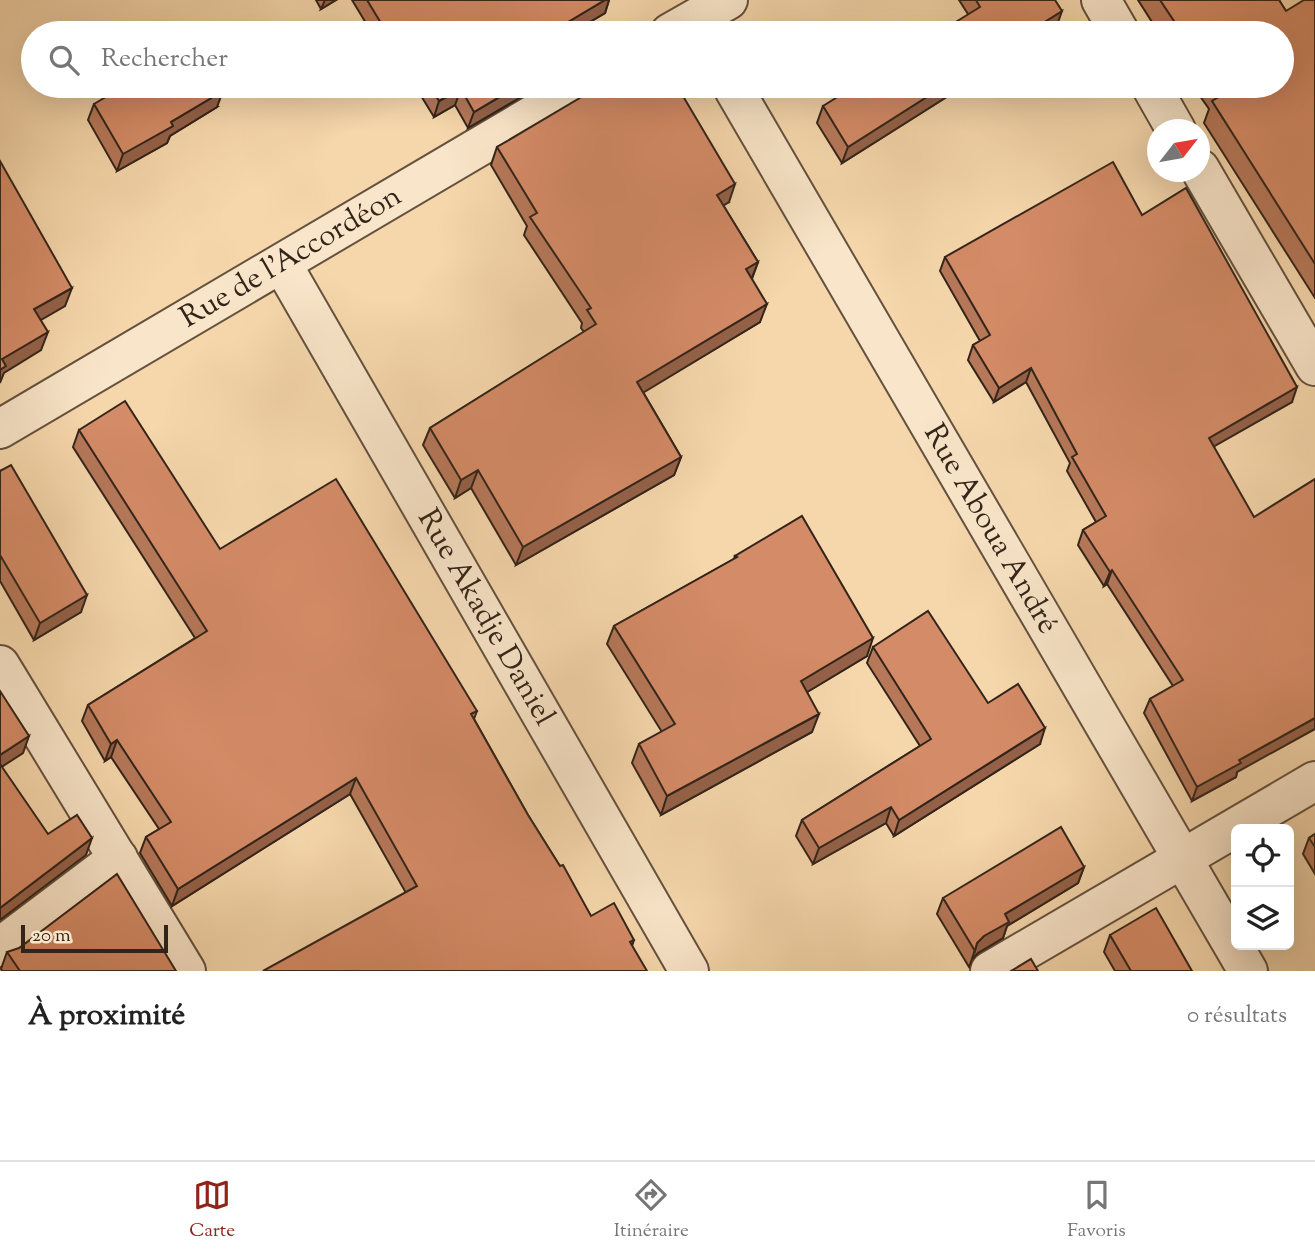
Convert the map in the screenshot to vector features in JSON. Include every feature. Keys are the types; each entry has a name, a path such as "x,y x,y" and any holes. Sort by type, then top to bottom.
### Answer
{"street":[{"path":"687,21 728,0"},
{"path":"1101,0 1113,21"},
{"name":"Rue de l'Accordéon","path":"0,429 562,98"},
{"name":"Rue Aboua André","path":"739,98 1248,971"},
{"path":"1158,98 1170,119"},
{"path":"1207,182 1315,366"},
{"name":"Rue Akadje Daniel","path":"282,264 689,971"},
{"path":"0,665 186,971"},
{"path":"990,971 1315,781"},
{"path":"0,947 118,858"}],"building":[{"path":"367,0 605,0 570,21 380,21"},
{"path":"976,0 1055,0 1062,11 1046,21 957,21 980,7"},
{"path":"1160,0 1279,0 1286,11 1304,0 1315,0 1315,264 1212,101 1217,98 1294,98 1294,21 1174,21"},
{"path":"104,98 211,98 171,122 173,126 123,154 94,104"},
{"path":"466,98 498,98 474,112"},
{"path":"580,98 684,98 735,184 717,195 758,262 746,269 767,304 637,382 681,457 523,547 478,470 461,480 430,428 596,324 587,310 591,308 530,217 537,213 497,147"},
{"path":"836,98 925,98 848,147 823,106"},
{"path":"0,161 72,288 34,309 48,332 2,359 6,366 0,370"},
{"path":"1113,162 1142,215 1186,188 1297,387 1209,438 1254,517 1315,479 1315,718 1239,760 1241,763 1197,787 1150,699 1183,680 1083,530 1106,516 1072,457 1077,454 1031,368 999,388 973,345 990,335 945,257"},
{"path":"125,401 220,549 336,479 477,711 471,714 528,815 560,866 563,865 591,916 614,903 634,940 630,942 647,971 263,971 417,886 356,778 178,889 146,837 171,822 117,740 111,744 88,705 207,631 79,430"},
{"path":"11,465 87,595 40,623 0,555 0,471"},
{"path":"802,516 873,638 801,681 819,714 667,796 639,744 675,724 614,626 737,557 735,556"},
{"path":"928,611 988,703 1018,684 1045,728 899,820 891,807 819,848 802,820 931,739 873,647"},
{"path":"0,691 29,736 0,755"},
{"path":"0,764 48,834 77,815 92,838 0,908"},
{"path":"1061,827 1084,867 1005,914 1009,922 984,936 977,943 975,951 943,898"},
{"path":"1315,834 1315,847 1309,838"},
{"path":"117,874 176,971 20,971 7,952 19,948"},
{"path":"1156,908 1192,971 1131,971 1110,935"},
{"path":"1031,959 1038,971 1011,971"}]}
